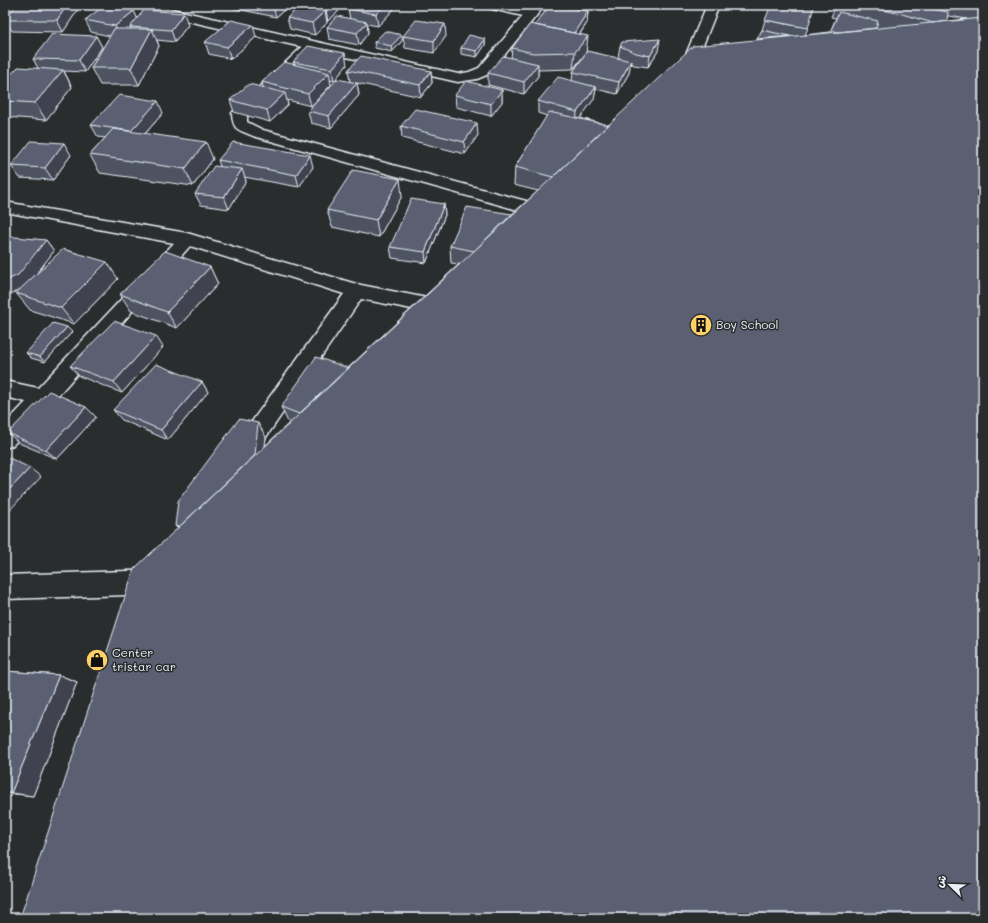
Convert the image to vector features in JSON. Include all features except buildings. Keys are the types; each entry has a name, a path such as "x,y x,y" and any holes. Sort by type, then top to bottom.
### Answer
{"street":[{"path":"148,5 148,8 313,44 458,78 472,76 484,71 536,10"},
{"path":"492,5 536,10"},
{"path":"676,88 695,70 713,5"},
{"path":"313,44 240,113 240,124 258,133 560,216"},
{"path":"5,206 187,239 356,291 466,313"},
{"path":"5,440 187,239"},
{"path":"229,472 356,291"},
{"path":"5,389 44,398"},
{"path":"148,594 165,563"},
{"path":"5,587 148,594 183,581"}],"place":[{"name":"Boy School","path":"701,325"},
{"name":"Center tristar car","path":"97,660"}]}
